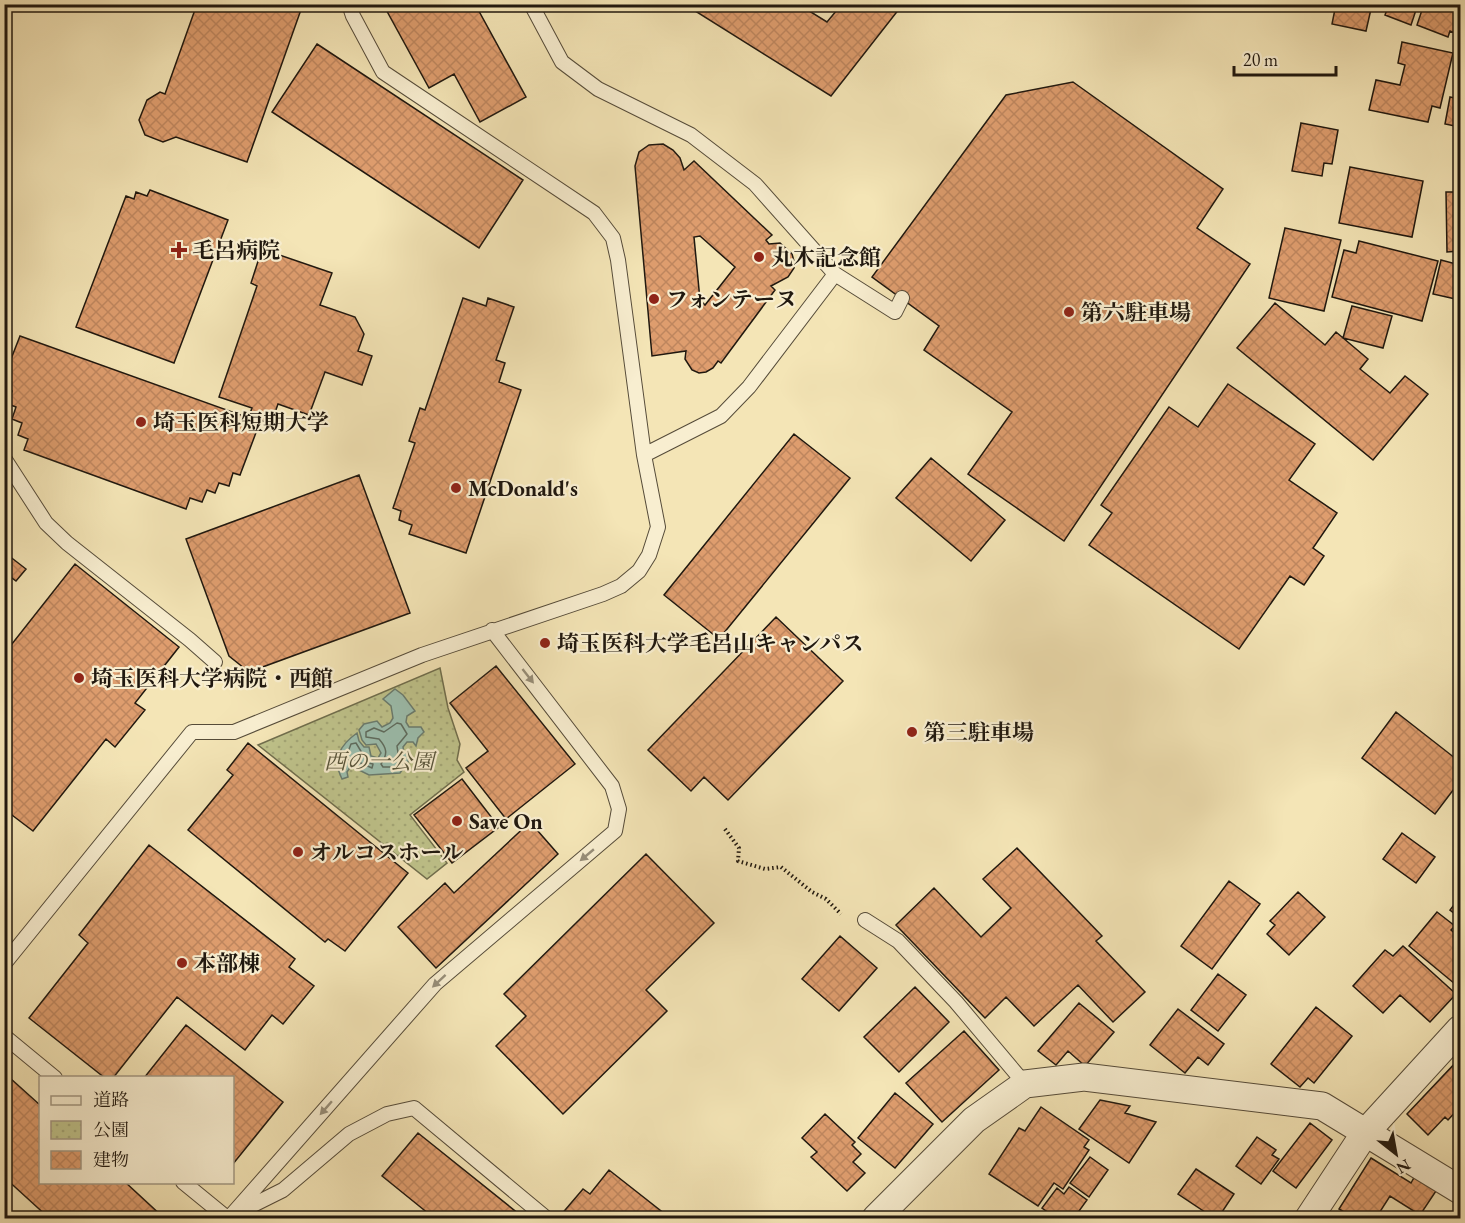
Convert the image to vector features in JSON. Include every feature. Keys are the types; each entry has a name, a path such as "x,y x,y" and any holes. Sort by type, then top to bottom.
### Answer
{"street":[{"path":"1309,1218 1365,1133 1461,1029"},
{"path":"876,1218 974,1120 1025,1084 1084,1077 1322,1106 1461,1190"}],"lane":[{"path":"4,964 192,732 234,732 422,655 603,594 621,586 639,571 649,555 658,527 644,455 618,260 613,238 594,213 383,72 349,4"},
{"path":"531,4 562,62 598,89 691,135 755,184 835,274 895,312 903,298"},
{"path":"644,455 721,416 749,387 835,274"},
{"path":"4,458 46,523 67,543 215,662"},
{"path":"229,1218 435,984 615,831 618,810 612,786 492,630"},
{"path":"865,920 898,941 956,1002 1025,1084"},
{"path":"4,1036 54,1076"},
{"path":"229,1218 282,1190 349,1134 387,1114 414,1108 546,1218"},
{"path":"186,1184 229,1218"}],"path":[{"path":"725,829 739,848 738,861 765,870 781,867 812,892 826,899 843,916"}],"green space":[{"name":"西の一公園","path":"440,668 448,708 460,744 457,760 464,772 410,815 447,863 427,879 258,745"}],"water":[{"path":"395,689 403,695 415,711 407,716 406,722 409,727 421,727 424,732 418,738 416,746 413,742 407,742 403,747 404,752 410,754 408,762 400,773 369,775 351,766 347,772 348,777 342,779 338,765 339,753 346,742 357,733 364,747 369,747 371,756 378,758 381,753 376,744 366,745 359,730 364,724 377,721 382,727 390,723 393,718 391,706 383,699"}],"building":[{"path":"197,4 303,4 247,162 176,137 163,142 145,135 139,120 147,100 160,92 165,94"},
{"path":"383,4 475,4 526,97 480,122 454,74 429,88"},
{"path":"684,4 798,4 827,22 842,4 903,4 831,96"},
{"path":"1336,4 1371,9 1366,31 1332,24"},
{"path":"1389,4 1418,4 1411,25 1385,15"},
{"path":"1424,4 1460,4 1460,35 1450,31 1448,37 1417,25"},
{"path":"1402,42 1453,53 1440,108 1432,106 1428,122 1369,110 1376,80 1400,85 1405,65 1398,63"},
{"path":"317,44 523,180 479,248 272,112"},
{"name":"第六駐車場","path":"1073,82 1223,189 1197,228 1250,264 1064,541 968,474 1012,412 924,350 939,326 872,277 1006,95"},
{"path":"1450,97 1460,99 1460,127 1445,124"},
{"path":"1301,123 1338,130 1332,164 1324,163 1322,176 1292,171"},
{"name":"丸木記念館","path":"663,144 673,150 680,158 684,170 694,161 772,235 766,240 769,244 780,243 792,254 794,261 794,268 788,277 771,286 775,290 721,363 718,361 706,372 699,373 692,370 685,359 686,351 652,356 635,166 639,152 649,145","holes":["700,236 735,267 705,305 700,300 694,237"]},
{"path":"1350,167 1423,181 1412,237 1339,223"},
{"path":"150,190 228,220 174,363 76,327 126,196 134,199 136,192 147,196"},
{"path":"1446,192 1460,192 1460,251 1447,252"},
{"path":"1285,228 1341,240 1324,311 1269,298"},
{"path":"1359,241 1438,261 1422,321 1332,297 1344,250 1356,253"},
{"path":"262,249 332,273 320,305 355,317 364,334 358,351 372,356 362,385 325,372 309,415 278,404 271,424 249,416 252,408 219,397 257,286 251,283"},
{"path":"1441,260 1460,265 1460,300 1433,294"},
{"path":"463,298 486,306 488,298 514,307 496,360 505,363 499,382 521,390 466,553 409,534 412,525 399,520 401,511 393,508 415,443 409,441 420,408 425,410"},
{"path":"1275,303 1325,345 1336,332 1368,359 1360,369 1390,393 1405,376 1428,394 1373,460 1237,348"},
{"path":"1352,306 1392,316 1383,348 1343,338"},
{"name":"埼玉医科短期大学","path":"20,336 260,422 240,475 233,473 229,486 219,483 215,493 207,490 202,502 190,498 186,509 24,450 28,439 18,435 22,423 12,419 16,407 8,404 12,391 4,388 4,377"},
{"path":"1228,384 1315,444 1289,480 1337,513 1313,548 1324,556 1304,585 1290,576 1239,649 1089,545 1112,513 1101,505 1169,407 1198,427"},
{"path":"794,434 850,478 719,639 664,595"},
{"path":"931,458 1005,520 971,561 896,498"},
{"path":"359,475 410,613 249,672 229,656 186,539"},
{"path":"4,552 26,569 16,581 4,572"},
{"name":"埼玉医科大学病院・西館","path":"75,564 179,647 135,703 145,710 115,747 106,739 33,831 4,809 4,654"},
{"path":"776,617 843,681 728,800 704,777 691,791 648,750"},
{"path":"496,666 575,764 506,819 466,768 488,751 450,703"},
{"path":"1396,712 1460,762 1460,781 1435,814 1362,758"},
{"name":"オルコスホール","path":"248,743 408,873 345,951 328,939 325,942 188,830 233,775 227,770"},
{"name":"Save On","path":"462,779 499,827 452,863 414,815"},
{"path":"530,822 558,854 436,968 398,927 445,883 454,893"},
{"path":"1402,833 1435,857 1416,883 1383,859"},
{"name":"本部棟","path":"149,845 295,959 289,967 314,986 283,1024 272,1015 245,1050 177,997 115,1076 102,1076 29,1018 88,943 79,935"},
{"path":"1017,848 1102,936 1096,941 1145,992 1113,1022 1078,985 1034,1026 1006,997 985,1018 896,925 934,888 981,937 1011,908 983,879"},
{"path":"646,854 714,923 646,990 667,1011 563,1114 496,1046 526,1016 504,994"},
{"path":"1229,881 1260,904 1212,969 1181,946"},
{"path":"1298,892 1325,917 1289,955 1267,934 1275,925 1270,921"},
{"path":"1460,897 1460,918 1450,910"},
{"path":"1437,912 1455,926 1451,930 1460,938 1460,977 1455,984 1409,946"},
{"path":"840,936 877,968 839,1011 802,979"},
{"path":"1403,946 1456,994 1430,1022 1400,995 1383,1013 1353,986 1385,950 1393,956"},
{"path":"1218,974 1246,995 1218,1031 1191,1010"},
{"path":"915,987 949,1022 899,1072 864,1037"},
{"path":"1079,1003 1114,1032 1085,1066 1068,1051 1056,1065 1038,1051"},
{"path":"1316,1007 1352,1036 1314,1083 1308,1078 1300,1087 1271,1064"},
{"path":"1178,1009 1224,1044 1208,1065 1198,1057 1185,1073 1150,1045"},
{"path":"186,1025 283,1102 234,1163 234,1076 146,1076"},
{"path":"964,1031 999,1070 942,1122 906,1083"},
{"path":"1460,1058 1460,1107 1448,1120 1445,1117 1428,1135 1407,1114"},
{"path":"10,1078 39,1104 39,1184 127,1184 164,1218 49,1218 4,1177 4,1084"},
{"path":"895,1093 933,1124 895,1168 858,1138"},
{"path":"1100,1100 1130,1106 1125,1113 1156,1122 1129,1163 1079,1129"},
{"path":"1041,1107 1089,1140 1084,1147 1089,1150 1063,1189 1054,1183 1038,1206 989,1174 1019,1128 1025,1131"},
{"path":"825,1114 855,1142 852,1145 861,1154 853,1162 865,1173 847,1191 811,1157 817,1152 802,1138"},
{"path":"1310,1123 1332,1140 1296,1188 1273,1171"},
{"path":"418,1133 524,1218 434,1218 382,1176"},
{"path":"1257,1137 1276,1150 1272,1155 1279,1159 1261,1184 1236,1166"},
{"path":"1090,1157 1108,1170 1089,1197 1070,1183"},
{"path":"1371,1158 1411,1183 1416,1174 1438,1188 1420,1215 1390,1196 1376,1218 1354,1218 1339,1209"},
{"path":"1196,1169 1234,1194 1218,1218 1214,1218 1178,1194"},
{"path":"609,1170 670,1218 562,1218 560,1216 583,1189 590,1194"},
{"path":"1069,1187 1087,1200 1074,1218 1056,1218 1042,1208 1057,1188 1064,1194"}],"place":[{"name":"毛呂病院","path":"179,250"},
{"name":"丸木記念館","path":"759,257"},
{"name":"フォンテーヌ","path":"654,299"},
{"name":"第六駐車場","path":"1069,312"},
{"name":"埼玉医科短期大学","path":"141,422"},
{"name":"McDonald's","path":"456,488"},
{"name":"埼玉医科大学毛呂山キャンパス","path":"545,643"},
{"name":"埼玉医科大学病院・西館","path":"79,678"},
{"name":"第三駐車場","path":"912,732"},
{"name":"Save On","path":"457,821"},
{"name":"オルコスホール","path":"298,852"},
{"name":"本部棟","path":"182,963"}]}
